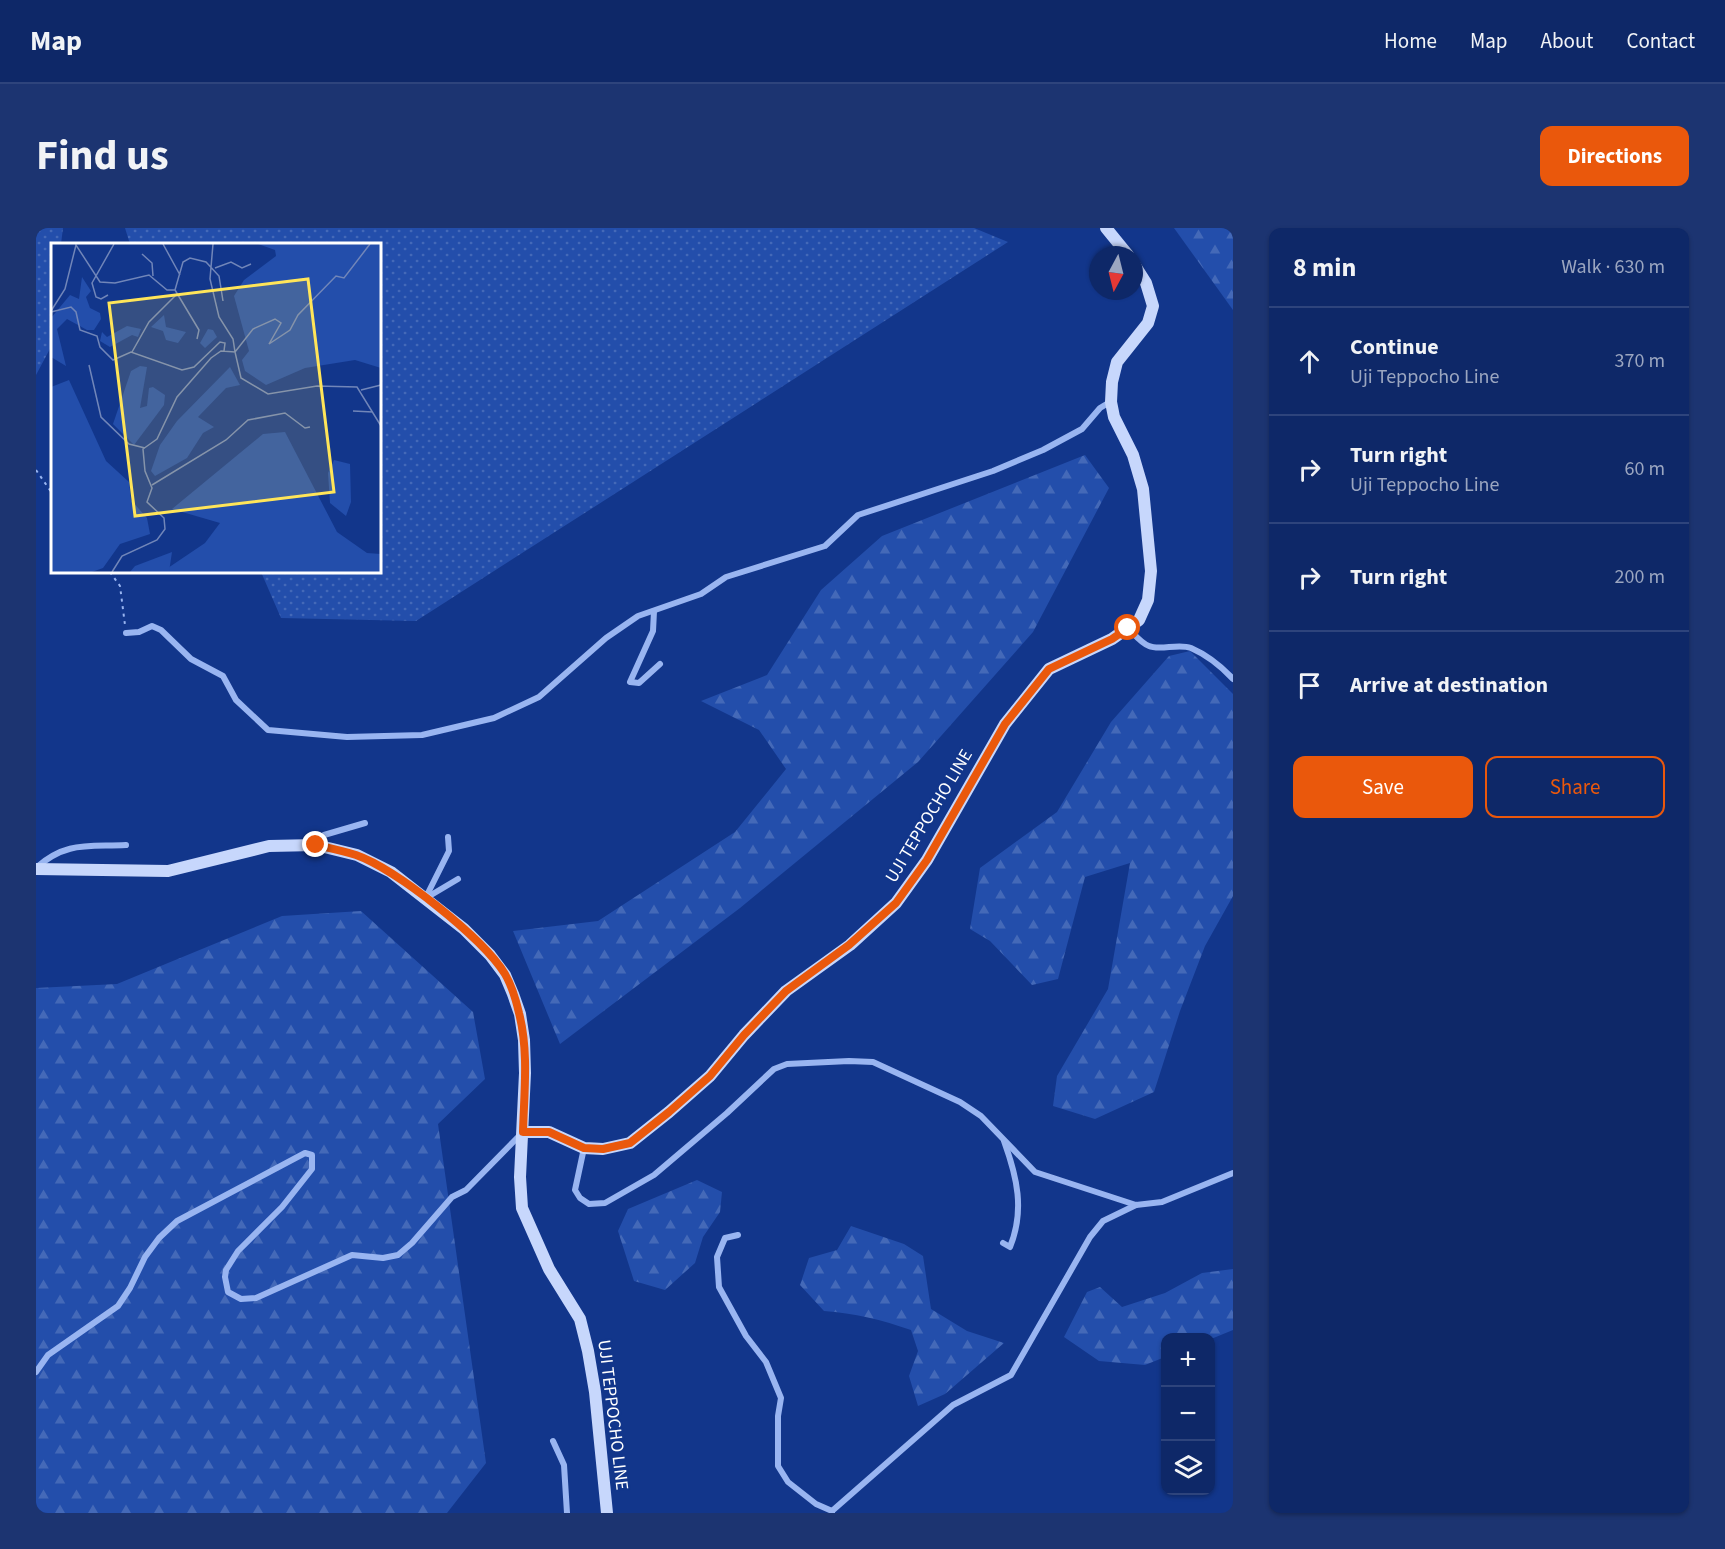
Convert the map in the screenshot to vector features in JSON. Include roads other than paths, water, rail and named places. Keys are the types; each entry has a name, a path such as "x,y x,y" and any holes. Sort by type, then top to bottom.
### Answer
{"main road":[{"path":"1106,228 1121,246"},
{"name":"UJI TEPPOCHO LINE","path":"607,1513 595,1392 580,1319 549,1269 522,1208 520,1177 523,1132 549,1132 584,1148 603,1149 630,1143 710,1076 744,1035 786,991 849,945 896,903 927,860 1005,724 1049,669 1112,639 1139,620 1148,600 1151,571 1143,489 1133,455 1114,417 1111,402 1112,382 1117,362 1148,323 1153,306 1143,278"},
{"path":"36,869 168,871 269,846 310,845 357,855 392,872 464,929 490,955 505,975 520,1014 524,1040 523,1132"}],"street":[{"path":"126,633 139,632 152,626 161,630 191,658 223,676 236,700 268,730 347,737 422,735 494,718 539,697 606,638 638,616 701,594 726,577 825,546 858,515 993,471 1043,450 1082,429 1100,408 1111,402"},
{"path":"654,611 653,631 630,682 639,683 660,664"},
{"path":"1128,628 1151,647 1172,645 1190,648 1220,665 1233,679"},
{"path":"310,845 324,835 365,823"},
{"path":"425,898 449,851 448,837"},
{"path":"36,869 48,858 66,848 126,845"},
{"path":"425,898 458,879"},
{"path":"584,1148 574,1190 580,1198 590,1204 605,1203 654,1175 744,1098 774,1069 787,1064 873,1062 960,1102 981,1116 1035,1172 1136,1205"},
{"path":"36,1372 48,1355 118,1306 152,1248 177,1221 241,1188 288,1160 304,1153 312,1155 312,1169 282,1207 238,1251 226,1270 228,1292 241,1299 256,1298 352,1255 383,1258 398,1255 412,1243 452,1197 466,1190 523,1132"},
{"path":"1003,1138 1017,1180 1018,1208 1017,1230 1010,1247 1003,1243"},
{"path":"738,1234 725,1238 717,1257 719,1287 746,1336 766,1362 781,1398 778,1466 788,1482 816,1504 832,1512 953,1405 1011,1375 1090,1237 1103,1221 1136,1205 1162,1202 1229,1174 1233,1168"},
{"path":"552,1441 564,1465 567,1513"}]}
